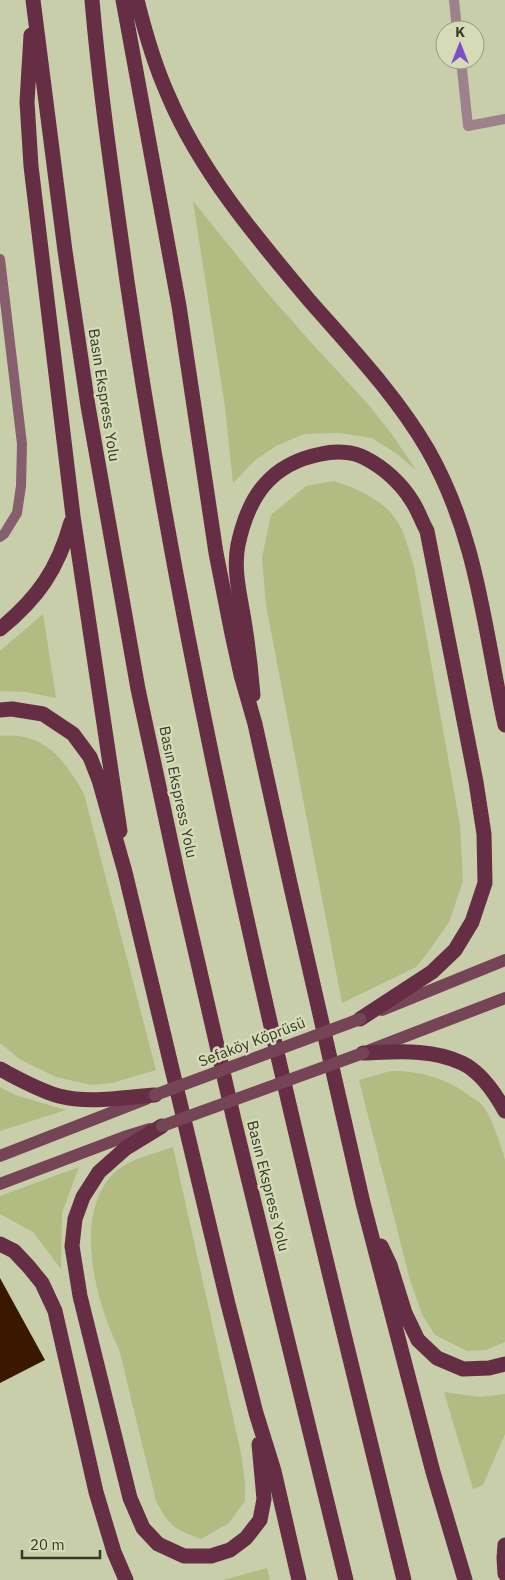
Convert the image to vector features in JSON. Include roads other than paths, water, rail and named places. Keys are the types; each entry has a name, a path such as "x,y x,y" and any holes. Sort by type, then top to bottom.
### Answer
{"highway":[{"path":"92,0 98,73 138,353 158,480 191,655 235,868 289,1104 404,1580"},
{"path":"123,0 179,306 216,553 237,659 255,724 363,1203 420,1426 465,1580"},
{"path":"137,0 150,47 168,95 211,173 265,246 369,368 403,412 427,449 448,490 467,540 477,581 505,725"},
{"path":"34,6 27,102 31,166 73,516 125,872"},
{"name":"Basın Ekspress Yolu","path":"34,6 65,251 88,406 137,680 177,870 234,1120 346,1580"},
{"path":"255,724 251,661 237,572 238,547 245,521 256,496 270,478 289,465 311,456 335,451 364,456 389,474 412,501 427,532 476,782 484,834 485,883 472,922 455,950 432,972 360,1019"},
{"path":"0,629 33,599 49,578 64,548 73,516"},
{"path":"0,710 12,709 43,714 73,734 93,764 125,872 188,1138 256,1413 274,1471 299,1580"},
{"path":"363,1053 414,1051 462,1063 484,1080 505,1111"},
{"path":"0,1069 25,1083 60,1096 92,1100 155,1095"},
{"path":"162,1126 126,1148 98,1172 83,1197 75,1219 72,1246 80,1296 130,1498 143,1528 158,1544 184,1556 211,1556 230,1550 246,1538 260,1520 264,1499 256,1413"},
{"path":"363,1203 390,1265 405,1313 418,1340 437,1358 464,1370 489,1368 505,1364"},
{"path":"0,1244 14,1251 30,1267 42,1282 55,1311 96,1492 114,1552 126,1580"},
{"path":"505,1546 505,1574"}],"main road":[{"path":"0,259 22,444 21,486 17,514 0,537"},
{"name":"Sefaköy Köprüsü","path":"0,1156 155,1095 360,1019 505,960"},
{"path":"0,1184 124,1136 162,1126 363,1053 505,998"}],"lane":[{"path":"454,0 456,20"},
{"path":"462,70 468,126 505,120"}]}
